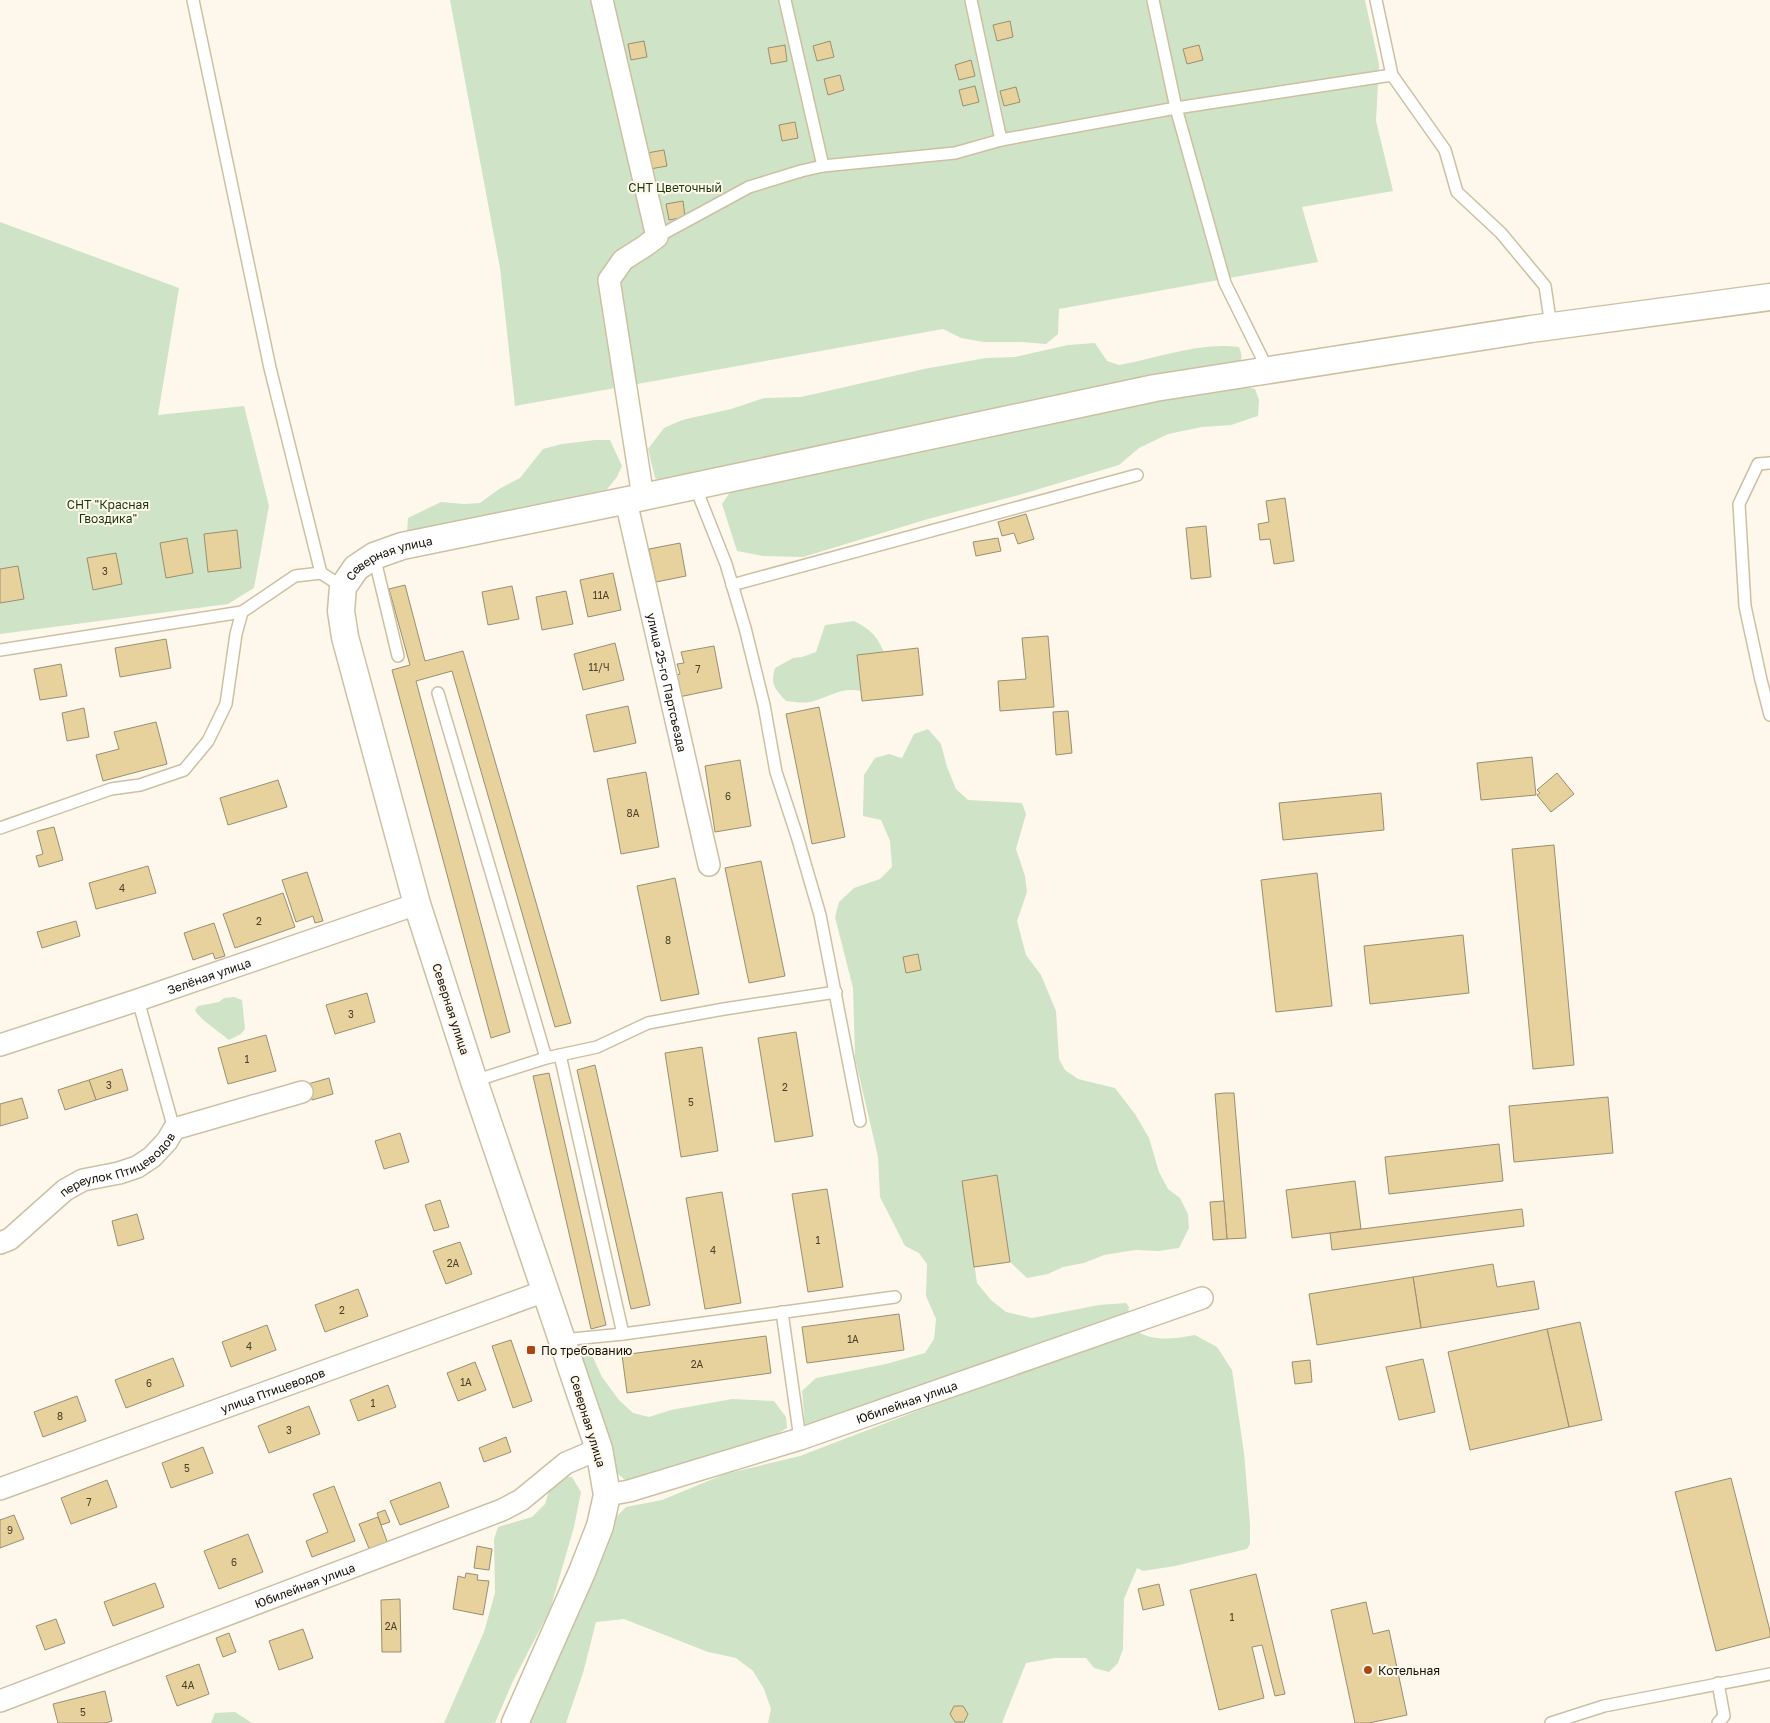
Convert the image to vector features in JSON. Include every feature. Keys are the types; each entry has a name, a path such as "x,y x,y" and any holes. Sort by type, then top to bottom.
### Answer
{"street":[{"path":"602,0 657,237"},
{"name":"улица 25-го Партсъезда","path":"657,237 623,260 609,280 635,499 709,866"},
{"name":"Северная улица","path":"515,1723 582,1572 600,1526 607,1495 604,1468 474,1081 417,904 344,638 342,611 344,587 356,568 374,556 402,546 635,499 1155,388 1551,326 1770,297"},
{"name":"Зелёная улица","path":"0,1045 138,1000 417,904"},
{"name":"переулок Птицеводов","path":"0,1243 10,1239 66,1190 83,1180 119,1173 137,1167 152,1157 167,1141 174,1129 302,1092"},
{"name":"улица Птицеводов","path":"0,1489 545,1291"},
{"name":"Юбилейная улица","path":"607,1495 629,1492 800,1439 1202,1298"},
{"name":"Юбилейная улица","path":"0,1701 502,1510 521,1500 566,1463 599,1449"}],"lane":[{"path":"193,0 270,368 321,573"},
{"path":"785,0 823,166"},
{"path":"970,0 1001,140"},
{"path":"1153,0 1176,108 1225,283 1268,370"},
{"path":"1376,0 1392,75 1445,150 1457,192 1501,233 1545,286 1551,326"},
{"path":"657,237 749,187 823,166 955,153 1001,140 1176,108 1392,75"},
{"path":"1770,463 1758,464 1739,504 1745,606 1770,715"},
{"path":"732,585 1137,475"},
{"path":"695,486 726,564 745,628 764,705 776,772 820,915 860,1121"},
{"path":"374,556 398,656"},
{"path":"0,650 242,612 295,576 321,573 344,587"},
{"path":"0,828 111,788 140,785 184,770 208,741 226,704 236,634 242,612"},
{"path":"438,693 546,1058"},
{"path":"474,1081 546,1058 597,1047 648,1023 836,992"},
{"path":"138,1000 174,1129"},
{"path":"560,1055 623,1334"},
{"path":"562,1340 623,1334 895,1297"},
{"path":"782,1312 800,1439"},
{"path":"1551,1723 1604,1706 1770,1674"},
{"path":"1718,1683 1725,1721"}],"green space":[{"name":"СНТ Цветочный","path":"450,0 1365,0 1379,64 1376,121 1393,191 1302,207 1318,262 1059,309 1058,334 1046,344 984,342 961,338 943,329 515,406 500,268"},
{"name":"СНТ \"Красная Гвоздика\"","path":"0,222 179,288 158,415 244,406 269,506 254,588 228,604 0,634"},
{"path":"1095,343 1107,361 1119,365 1194,349 1224,346 1239,347 1241,358 1237,367 670,485 655,478 648,449 664,428 682,420 731,409 764,398 801,397 924,369 986,358 1015,357 1068,345"},
{"path":"1236,385 1255,389 1259,400 1258,416 1231,425 1202,427 1168,434 1139,448 1119,465 1019,495 928,519 803,557 763,556 737,551 722,504 733,488"},
{"path":"610,440 622,466 617,477 603,494 407,533 408,518 441,502 480,503 499,489 520,478 543,449 562,444"},
{"path":"854,621 872,634 884,652 857,655 861,691 842,691 807,702 786,701 774,686 775,668 793,658 816,652 825,625"},
{"path":"928,729 941,744 947,767 956,789 968,800 1022,803 1026,814 1016,849 1025,876 1027,892 1017,921 1026,955 1041,975 1056,1011 1059,1059 1065,1070 1078,1079 1115,1088 1135,1114 1149,1138 1159,1172 1168,1189 1180,1198 1188,1214 1189,1228 1179,1248 1159,1251 1135,1250 1104,1255 1084,1263 1063,1267 1048,1274 1027,1278 1010,1262 997,1176 962,1181 977,1283 991,1300 1006,1312 1032,1318 1099,1305 1126,1303 1129,1307 1128,1313 1115,1320 811,1427 805,1425 802,1391 816,1378 886,1364 925,1353 934,1339 936,1319 926,1296 927,1264 919,1253 905,1246 880,1197 878,1157 855,1058 853,988 835,917 839,902 854,888 880,879 892,867 890,841 881,820 863,816 864,775 875,758 889,754 902,758 914,734"},
{"path":"234,997 242,1000 245,1029 241,1034 229,1040 205,1021 195,1010 198,1006"},
{"path":"1135,1330 1156,1338 1180,1338 1195,1335 1217,1347 1232,1370 1244,1453 1250,1544 1247,1549 1175,1566 1143,1571 1137,1568 1124,1599 1123,1649 1118,1663 1109,1672 1094,1668 1086,1658 1054,1658 1026,1663 1002,1723 768,1723 771,1709 764,1689 753,1671 736,1658 708,1652 624,1619 596,1622 583,1673 566,1723 525,1723 610,1523 626,1507 662,1500 725,1474 800,1456 1125,1331"},
{"path":"591,1353 602,1377 619,1400 633,1413 649,1417 671,1410 732,1399 774,1401 786,1417 787,1428 761,1443 708,1455 657,1476 630,1484 612,1469 580,1354"},
{"path":"564,1477 572,1477 581,1492 574,1527 550,1610 513,1681 495,1723 444,1723 484,1632 495,1593 494,1539 498,1527 532,1517 545,1504 550,1488"},
{"path":"235,1712 252,1723 211,1723 215,1713"}],"building":[{"path":"1010,21 1013,37 997,41 993,25"},
{"path":"644,41 647,57 631,60 628,44"},
{"path":"830,41 834,57 817,61 813,46"},
{"path":"785,45 787,61 771,64 768,48"},
{"path":"1199,45 1203,60 1187,64 1183,49"},
{"path":"971,60 975,76 959,80 955,65"},
{"path":"840,75 844,90 828,95 824,79"},
{"path":"975,86 979,102 963,106 959,90"},
{"path":"1016,87 1020,102 1004,106 1000,91"},
{"path":"795,122 798,138 782,141 779,125"},
{"path":"664,150 667,166 650,169 647,153"},
{"path":"683,201 685,217 669,220 666,204"},
{"path":"1285,498 1294,561 1274,564 1270,539 1260,540 1258,524 1269,522 1266,501"},
{"path":"1026,514 1034,539 1018,544 1014,533 1002,536 998,522"},
{"path":"1206,526 1211,577 1191,579 1186,528"},
{"path":"237,530 241,568 208,572 204,534"},
{"path":"187,538 193,573 166,578 160,543"},
{"path":"998,538 1001,551 976,556 973,542"},
{"path":"680,543 686,576 656,582 649,549"},
{"path":"116,553 122,584 93,590 87,558"},
{"path":"18,566 24,599 0,603 0,569"},
{"path":"613,573 621,610 588,617 580,580"},
{"path":"405,585 425,661 463,651 571,1023 555,1027 452,671 416,681 510,1032 491,1038 392,670 410,665 389,589"},
{"path":"512,586 519,619 488,625 482,592"},
{"path":"566,591 573,624 542,630 536,597"},
{"path":"1048,636 1054,707 1000,711 998,681 1026,679 1022,638"},
{"path":"166,639 171,668 120,677 115,648"},
{"path":"615,643 624,680 583,690 574,654"},
{"path":"714,646 722,688 679,697 674,676 680,674 677,664 684,663 681,652"},
{"path":"918,648 923,695 862,701 857,655"},
{"path":"61,664 67,696 40,700 34,669"},
{"path":"628,706 636,743 594,752 586,715"},
{"path":"819,707 845,837 812,844 786,714"},
{"path":"84,708 89,737 67,741 62,713"},
{"path":"1068,711 1072,753 1056,755 1053,712"},
{"path":"156,722 167,764 103,781 96,755 119,749 114,732"},
{"path":"1532,757 1536,795 1481,800 1477,763"},
{"path":"740,760 751,826 715,832 705,766"},
{"path":"646,772 659,847 621,854 607,779"},
{"path":"1557,773 1574,794 1551,812 1537,795 1540,793 1537,790"},
{"path":"278,780 287,807 228,825 220,798"},
{"path":"1381,793 1384,830 1283,840 1279,803"},
{"path":"54,827 63,860 39,867 36,856 43,854 37,831"},
{"path":"1554,845 1574,1065 1533,1069 1512,849"},
{"path":"761,861 785,976 749,983 725,868"},
{"path":"148,866 156,893 96,909 89,883"},
{"path":"307,872 323,921 315,923 313,916 296,922 282,880"},
{"path":"1317,873 1332,1006 1276,1012 1261,880"},
{"path":"675,878 699,994 661,1001 637,886"},
{"path":"283,893 295,927 235,948 223,914"},
{"path":"76,921 80,936 42,948 37,932"},
{"path":"214,923 225,956 215,959 213,953 193,960 184,933"},
{"path":"1463,935 1469,993 1370,1004 1364,946"},
{"path":"918,954 921,970 906,973 903,957"},
{"path":"367,993 375,1022 335,1034 326,1005"},
{"path":"796,1032 813,1136 775,1142 758,1038"},
{"path":"266,1035 276,1071 228,1084 218,1048"},
{"path":"702,1047 718,1151 681,1157 665,1053"},
{"path":"595,1065 650,1305 631,1309 577,1070"},
{"path":"122,1069 128,1090 96,1100 89,1080"},
{"path":"549,1073 606,1325 591,1329 533,1076"},
{"path":"329,1078 333,1094 312,1100 308,1084"},
{"path":"89,1080 96,1100 65,1110 58,1090"},
{"path":"1234,1093 1246,1238 1227,1239 1215,1094"},
{"path":"1608,1097 1613,1153 1514,1162 1509,1106"},
{"path":"22,1098 28,1118 0,1126 0,1104"},
{"path":"400,1133 409,1162 384,1169 375,1141"},
{"path":"1499,1144 1503,1181 1389,1194 1385,1157"},
{"path":"997,1175 1010,1262 974,1267 962,1181"},
{"path":"1355,1181 1361,1229 1292,1238 1286,1190"},
{"path":"827,1189 843,1287 808,1292 792,1194"},
{"path":"722,1192 741,1303 705,1309 686,1198"},
{"path":"440,1200 449,1227 434,1231 425,1205"},
{"path":"1224,1201 1227,1239 1213,1240 1210,1202"},
{"path":"1522,1209 1524,1226 1332,1250 1330,1233"},
{"path":"137,1214 144,1239 118,1246 112,1221"},
{"path":"460,1242 472,1274 446,1284 433,1251"},
{"path":"1493,1264 1497,1287 1534,1281 1539,1309 1421,1328 1413,1277"},
{"path":"1413,1277 1421,1328 1317,1345 1309,1294"},
{"path":"358,1289 368,1316 325,1332 315,1305"},
{"path":"899,1314 904,1350 807,1363 802,1327"},
{"path":"1580,1322 1602,1420 1569,1427 1547,1329"},
{"path":"267,1325 276,1350 231,1367 222,1342"},
{"path":"1547,1329 1569,1427 1470,1450 1448,1352"},
{"path":"766,1336 771,1373 627,1393 622,1355"},
{"path":"511,1340 532,1401 513,1408 492,1346"},
{"path":"173,1358 184,1386 126,1408 115,1380"},
{"path":"1423,1359 1435,1412 1399,1420 1386,1367"},
{"path":"1310,1360 1312,1382 1295,1384 1292,1362"},
{"path":"475,1362 486,1390 458,1401 447,1373"},
{"path":"388,1385 396,1407 358,1421 350,1400"},
{"path":"77,1396 86,1421 43,1437 34,1412"},
{"path":"309,1406 320,1434 269,1453 258,1426"},
{"path":"506,1437 511,1452 484,1462 479,1448"},
{"path":"203,1447 213,1473 171,1488 162,1463"},
{"path":"1731,1478 1770,1637 1716,1651 1675,1492"},
{"path":"107,1480 117,1507 71,1524 61,1498"},
{"path":"440,1482 449,1507 400,1525 390,1501"},
{"path":"334,1486 355,1541 312,1557 306,1541 328,1532 313,1494"},
{"path":"385,1510 390,1522 381,1525 377,1513"},
{"path":"14,1515 24,1539 0,1548 0,1520"},
{"path":"378,1517 388,1544 370,1551 359,1524"},
{"path":"248,1534 263,1572 219,1589 204,1551"},
{"path":"477,1546 492,1549 489,1570 474,1568"},
{"path":"466,1573 478,1575 477,1580 489,1581 483,1615 453,1609 458,1576 465,1578"},
{"path":"1256,1574 1285,1694 1275,1696 1262,1645 1252,1647 1264,1698 1219,1710 1190,1590"},
{"path":"155,1583 164,1607 113,1626 104,1602"},
{"path":"1159,1584 1164,1605 1143,1610 1138,1589"},
{"path":"400,1599 401,1652 382,1652 381,1600"},
{"path":"1366,1602 1373,1634 1389,1630 1407,1715 1369,1723 1355,1723 1331,1610"},
{"path":"56,1619 65,1643 45,1650 36,1626"},
{"path":"303,1629 313,1658 279,1670 269,1641"},
{"path":"229,1633 236,1652 223,1657 216,1638"},
{"path":"199,1664 209,1694 177,1706 166,1676"},
{"path":"105,1691 112,1721 105,1723 58,1723 53,1704"},
{"path":"954,1706 963,1706 968,1714 964,1722 955,1722 950,1714"}],"place":[{"name":"По требованию","path":"531,1350"},
{"name":"Котельная","path":"1368,1670"}]}
